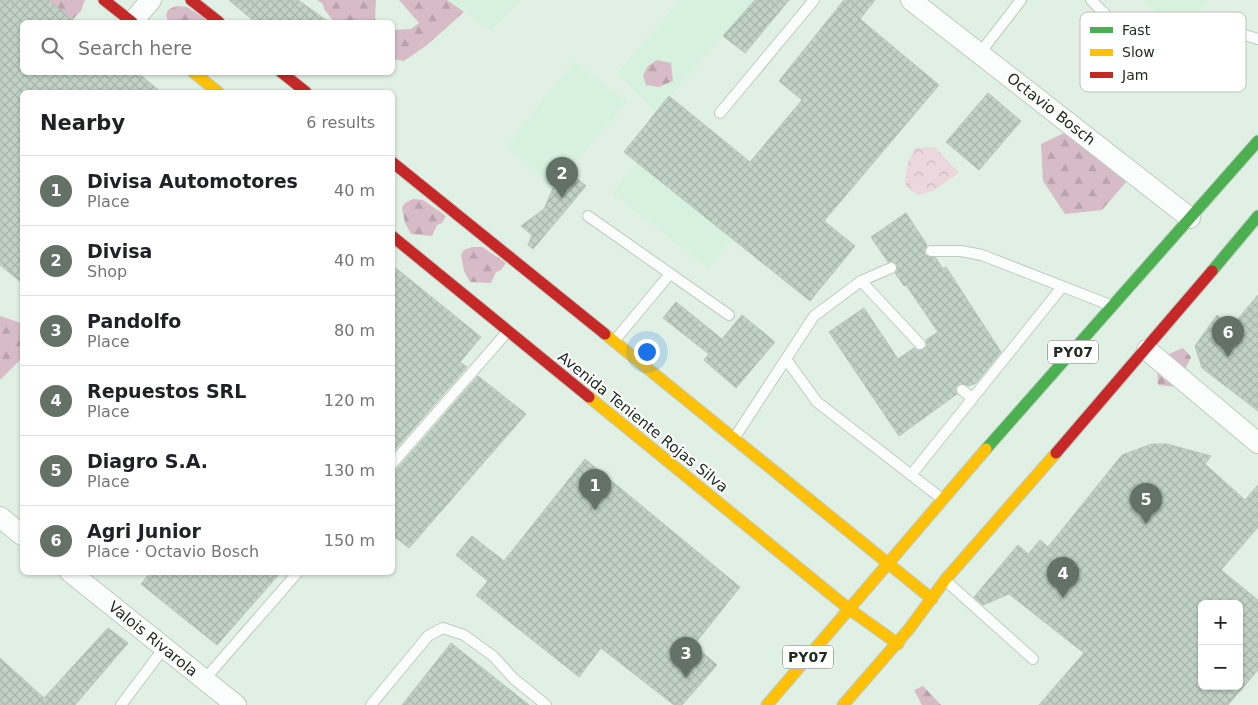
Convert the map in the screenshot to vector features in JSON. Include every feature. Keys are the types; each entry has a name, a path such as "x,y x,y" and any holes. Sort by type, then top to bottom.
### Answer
{"main road":[{"path":"104,0 129,20"},
{"path":"191,0 216,20"},
{"path":"197,75 216,90"},
{"path":"285,75 304,90"},
{"name":"PY07","path":"767,705 890,563 942,499 1114,307 1258,141"},
{"path":"395,164 890,563 932,599"},
{"path":"843,705 898,644 945,580 1147,350 1258,216"},
{"name":"Avenida Teniente Rojas Silva","path":"395,238 849,609 898,644"}],"street":[{"path":"134,20 151,0"},
{"name":"Octavio Bosch","path":"911,0 1190,218"},
{"path":"1147,350 1258,443"},
{"path":"0,517 20,533"},
{"name":"Valois Rivarola","path":"74,575 236,705"}],"lane":[{"path":"720,113 814,0"},
{"path":"980,53 1021,0"},
{"path":"1091,0 1103,12"},
{"path":"588,216 729,315"},
{"path":"931,251 961,251 982,255 1114,307"},
{"path":"734,438 814,316 861,281 891,268"},
{"path":"614,341 670,274"},
{"path":"861,281 920,344"},
{"path":"911,475 1062,287"},
{"path":"395,461 509,331"},
{"path":"786,359 817,402 942,499"},
{"path":"962,390 972,398"},
{"path":"204,680 295,575"},
{"path":"945,580 1033,659"},
{"path":"371,705 428,636 443,628 464,635 493,656 514,679 546,705"},
{"path":"122,705 164,648"}],"shaded area":[{"path":"447,0 521,0 491,31"},
{"path":"680,0 755,0 656,112 618,73"},
{"path":"1143,0 1209,0 1199,12 1157,12"},
{"path":"574,61 627,102 553,188 507,146"},
{"path":"637,162 732,239 708,268 613,193"}],"green space":[{"path":"47,0 85,0 81,11 72,20"},
{"path":"317,0 376,0 376,20 332,20 324,9 323,4"},
{"path":"399,0 447,0 464,12 427,45 404,61 395,59 395,30 411,29 419,23"},
{"path":"177,6 187,7 207,20 168,20 166,14 169,9"},
{"path":"657,60 671,63 673,81 659,87 646,85 643,75 648,66"},
{"path":"1064,133 1086,141 1127,181 1102,210 1065,214 1043,181 1041,144"},
{"path":"935,147 959,173 933,191 918,195 906,187 906,171 909,162 915,148"},
{"path":"413,199 423,200 446,216 442,223 437,225 432,236 411,234 405,223 402,208 405,203"},
{"path":"472,247 482,247 506,263 501,270 496,272 491,283 470,282 464,271 461,255 464,250"},
{"path":"0,316 20,323 20,360 0,380"},
{"path":"1183,348 1191,357 1177,387 1158,385 1157,365 1171,353"},
{"path":"923,686 941,705 922,705 914,690"}],"building":[{"path":"0,0 48,0 73,20 20,20 20,75 141,75 159,90 20,90 20,281 0,265"},
{"path":"229,0 298,0 326,20 253,20"},
{"path":"755,0 789,0 745,53 723,36"},
{"path":"844,0 875,0 860,19 939,85 824,221 855,246 810,301 624,152 669,96 750,162 802,100 779,81"},
{"path":"988,93 1021,121 979,170 946,142"},
{"path":"568,171 586,186 533,249 528,245 532,235 521,226 544,209 553,188"},
{"path":"906,213 927,245 924,251 925,255 936,258 943,269 946,267 1001,352 976,383 968,386 959,384 955,388 957,394 899,436 829,332 864,308 898,359 914,348 918,351 924,349 927,346 926,340 938,332 906,285 904,286 895,273 897,265 892,261 888,262 871,237"},
{"path":"395,267 481,337 460,362 467,367 395,450"},
{"path":"1258,295 1258,411 1202,368 1195,346 1217,315 1232,326"},
{"path":"676,302 722,339 742,315 775,342 736,388 704,360 709,354 663,318"},
{"path":"478,376 526,414 409,548 395,537 395,470"},
{"path":"1152,444 1167,444 1211,456 1205,464 1245,500 1258,485 1258,527 1221,570 1258,600 1258,670 1243,688 1243,600 1198,600 1198,690 1241,690 1228,705 1039,705 1084,653 1009,594 983,605 974,597 1018,545 1028,554 1040,540 1048,547 1122,455"},
{"path":"585,459 740,587 694,645 717,665 682,705 674,705 601,648 579,677 476,595 488,581 456,555 472,536 504,561"},
{"path":"148,575 278,575 217,645 141,584"},
{"path":"108,628 128,643 75,705 0,705 0,658 44,698"},
{"path":"451,643 529,705 402,705"}],"traffic: fast":[{"path":"986,449 1258,141"},
{"path":"1212,271 1258,216"}],"traffic: slow":[{"path":"197,75 216,90"},
{"path":"605,334 932,599"},
{"path":"589,397 849,609 898,644"},
{"path":"767,705 986,449"},
{"path":"843,705 909,629 945,580 1056,453"}],"traffic: jam":[{"path":"104,0 129,20"},
{"path":"191,0 216,20"},
{"path":"285,75 304,90"},
{"path":"395,164 605,334"},
{"path":"395,238 589,397"},
{"path":"1056,453 1212,271"}],"place":[{"name":"Divisa","path":"562,198"},
{"name":"Agri Junior","path":"1228,357"},
{"name":"Divisa Automotores","path":"595,510"},
{"name":"Diagro S.A.","path":"1146,524"},
{"name":"Repuestos SRL","path":"1063,598"},
{"name":"Pandolfo","path":"686,678"}]}
